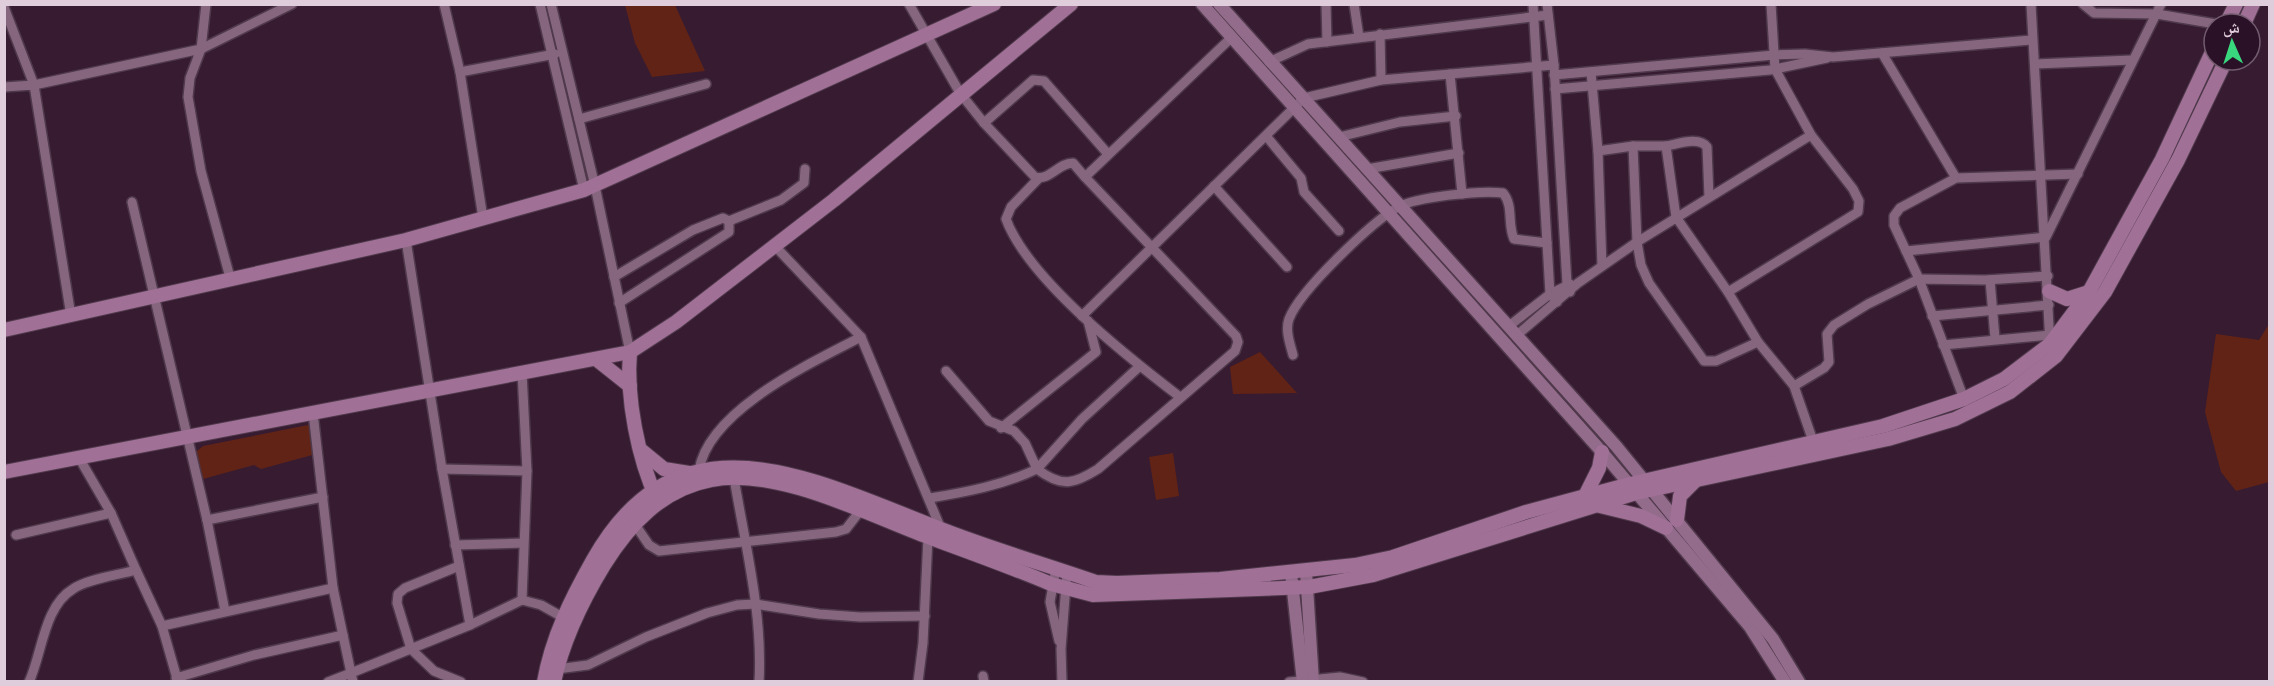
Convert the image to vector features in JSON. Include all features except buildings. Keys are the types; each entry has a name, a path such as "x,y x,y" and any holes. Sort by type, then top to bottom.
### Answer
{"main road":[{"path":"4,330 406,240 590,188 927,37 994,4"},
{"path":"4,472 630,352 676,322 834,200 960,93 1071,4"},
{"path":"1202,4 1231,38 1261,58 1304,98 1339,137 1367,169 1395,210 1633,489 1671,524 1799,681"},
{"path":"1219,4 1261,58 1295,108 1513,331 1648,485 1671,524"},
{"path":"642,452 664,469 694,472 742,466 767,468 837,489 941,529 1096,582 1117,583 1291,573 1393,557 1452,542 1588,501 1812,441 1884,426 1964,399 2004,379 2050,340 2090,292 2162,159 2203,72"},
{"path":"1648,485 1695,481 1888,439 1955,419 2010,392 2055,356 2105,292 2178,160 2220,72"},
{"path":"2049,298 2067,299 2090,292"},
{"path":"630,352 630,386 642,452 661,494"},
{"path":"596,359 630,386"},
{"path":"544,681 568,621 631,518 638,495 642,452"},
{"path":"1588,501 1602,452"},
{"path":"631,518 694,472"},
{"path":"661,494 711,480 734,478 768,481 860,511 1058,586 1093,595 1144,595 1309,587 1373,575 1452,542"},
{"path":"1671,524 1680,496 1695,481"},
{"path":"1588,501 1671,524"},
{"path":"1306,571 1309,587 1308,681"},
{"path":"1291,573 1308,681"},
{"path":"555,675 568,621"},
{"path":"1768,642 1785,681"}],"street":[{"path":"206,4 201,49 190,78 188,97 201,171 231,281"},
{"path":"4,87 34,85 201,49 292,4"},
{"path":"444,4 460,72 483,218"},
{"path":"540,4 614,277 630,352"},
{"path":"551,4 579,119 590,188"},
{"path":"909,4 960,93 984,123 1039,178"},
{"path":"1326,4 1327,42"},
{"path":"1354,4 1359,37"},
{"path":"1533,4 1550,294 1557,302"},
{"path":"1513,331 1557,302 1568,288 1554,65 1547,4"},
{"path":"1728,292 1858,212 1859,201 1853,189 1811,135 1775,69 1770,4"},
{"path":"1943,345 1995,338 2050,340 2043,177 2035,64 2031,40 2031,4"},
{"path":"2083,4 2094,13 2159,9 2202,20"},
{"path":"4,8 34,85 71,316"},
{"path":"2046,237 2159,9"},
{"path":"1261,58 1299,47 1359,37 1548,15"},
{"path":"1380,34 1381,80"},
{"path":"1085,177 1231,38"},
{"path":"1555,89 1775,69 1833,57 2031,40"},
{"path":"460,72 563,52"},
{"path":"1882,53 1956,178"},
{"path":"1554,75 1774,55 1805,54 1833,57"},
{"path":"2035,64 2132,60"},
{"path":"1085,318 1304,98 1381,80 1554,65"},
{"path":"1591,72 1598,151 1602,266"},
{"path":"1450,74 1460,153 1462,194"},
{"path":"984,123 1038,78 1044,81 1108,154"},
{"path":"579,119 706,84"},
{"path":"1339,137 1400,122 1456,116"},
{"path":"1513,331 1550,294 1578,283 1676,217 1811,135"},
{"path":"1267,137 1301,178 1304,192 1339,231"},
{"path":"1598,151 1698,141 1704,143 1707,147 1709,197"},
{"path":"1633,146 1637,242 1641,265 1649,283 1704,362 1716,362 1758,342"},
{"path":"1666,146 1676,217 1728,292 1758,342 1794,386 1812,441"},
{"path":"1367,169 1460,153"},
{"path":"946,371 980,413 1001,428 1014,431 1025,443 1038,469 1048,476 1065,482 1083,479 1098,469 1235,351 1238,342 1236,336 1072,163 1067,163 1039,178 1011,207 1006,219 1024,249 1048,281 1085,318 1180,397"},
{"path":"614,277 693,230 723,218 729,221 781,200 804,183 805,169"},
{"path":"1964,399 1919,279 1894,225 1894,216 1900,208 1956,178 2043,177 2078,174"},
{"path":"1214,186 1287,267"},
{"path":"1293,355 1288,338 1289,319 1312,286 1369,227 1395,210 1462,194 1503,193 1508,199 1511,232 1514,239 1547,243"},
{"path":"132,202 207,520 225,611"},
{"path":"619,303 729,232 729,221"},
{"path":"1906,251 2046,237"},
{"path":"406,240 442,469 470,625"},
{"path":"774,245 861,337 941,529"},
{"path":"1794,386 1824,368 1828,362 1827,334 1834,326 1868,304 1919,279 1990,280 2048,276"},
{"path":"1990,280 1995,338"},
{"path":"1932,316 1992,311 2049,298"},
{"path":"1001,428 1096,352 1085,318"},
{"path":"694,472 706,445 724,425 748,405 789,376 861,337"},
{"path":"930,498 1016,479 1038,469 1082,419 1140,366"},
{"path":"522,372 527,471 522,600"},
{"path":"313,413 333,588 352,677"},
{"path":"78,456 111,513 162,626 177,680 254,655 343,635"},
{"path":"442,469 527,471"},
{"path":"734,478 755,604 760,661 759,681"},
{"path":"207,520 323,497"},
{"path":"631,518 649,545 659,551 846,530 860,511"},
{"path":"16,535 111,513"},
{"path":"918,681 925,616 928,537"},
{"path":"455,545 523,543"},
{"path":"459,566 405,588 398,594 397,603 411,649 435,671 461,681"},
{"path":"29,681 46,631 64,597 74,588 136,570"},
{"path":"1061,649 1053,620 1062,570"},
{"path":"1058,586 1062,681"},
{"path":"162,626 333,588"},
{"path":"328,681 352,677 522,600 541,604 568,621"},
{"path":"555,675 588,665 646,637 720,609 755,604 819,614 925,616"},
{"path":"1289,681 1340,677 1363,681"}],"shaded area":[{"path":"625,5 675,5 705,71 652,77 635,43"},
{"path":"2269,324 2269,482 2236,491 2221,472 2205,412 2216,334 2259,340"},
{"path":"1260,352 1297,393 1233,394 1230,367"},
{"path":"308,425 312,427 316,454 261,469 254,465 203,479 196,452 203,446"},
{"path":"1173,453 1179,496 1156,500 1149,457"}]}
